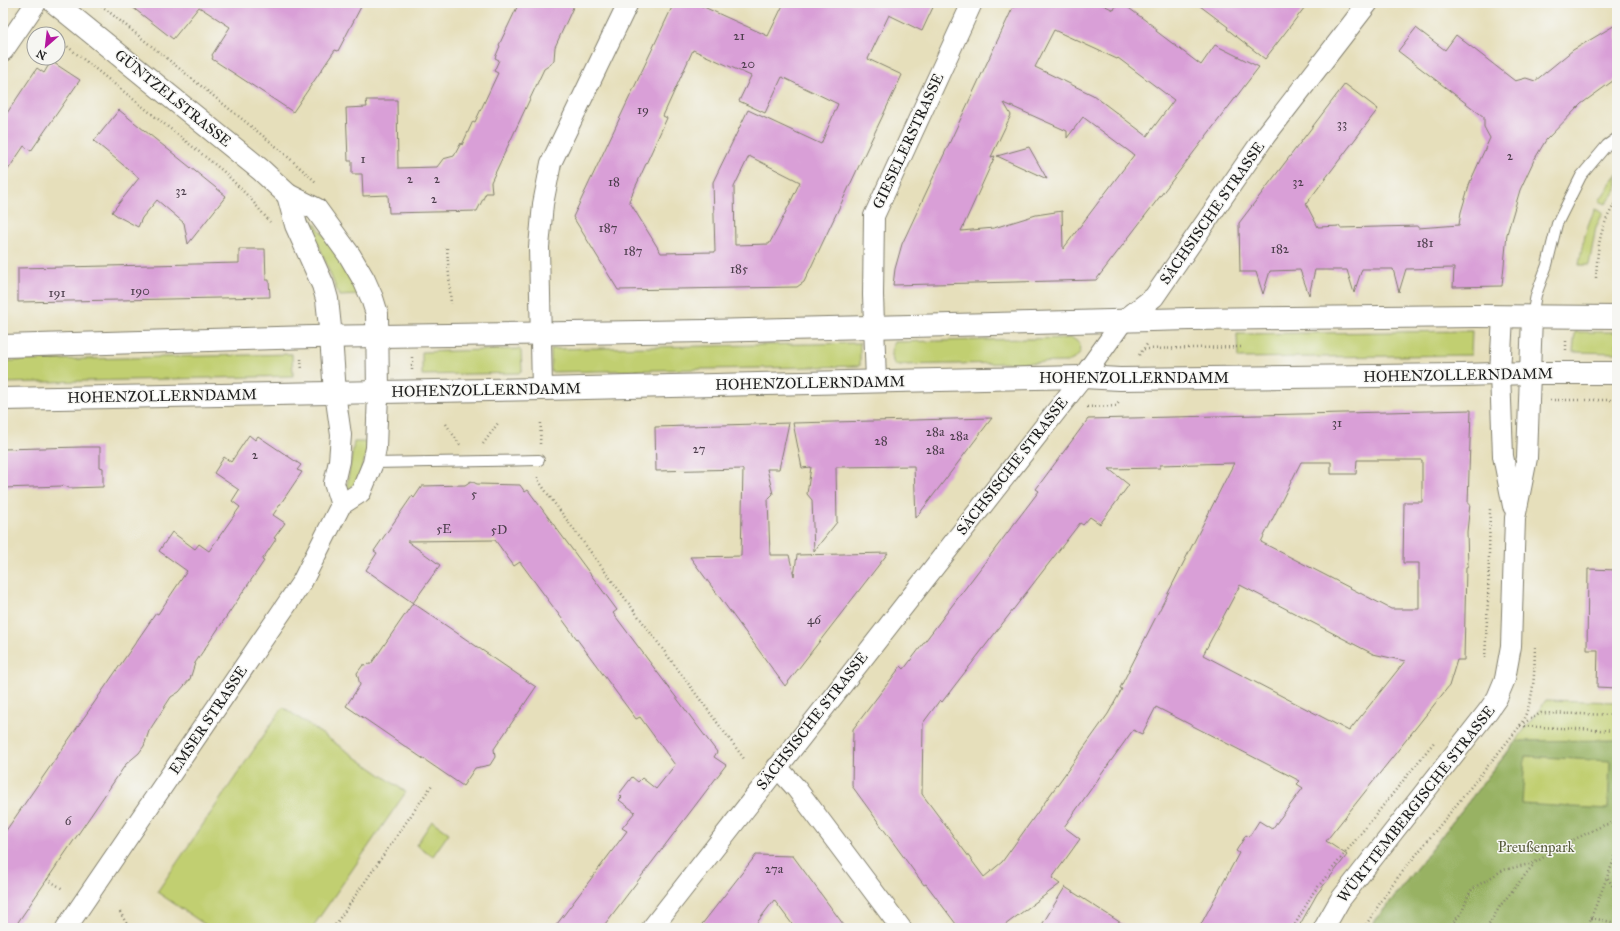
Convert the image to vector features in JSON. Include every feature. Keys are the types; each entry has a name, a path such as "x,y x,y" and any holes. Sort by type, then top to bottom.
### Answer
{"main road":[{"name":"GÜNTZELSTRASSE","path":"55,3 261,170 288,195 316,209 350,256 372,298 377,314 378,392"},
{"path":"288,195 296,226 323,285 329,315 335,393"},
{"path":"3,346 377,336 708,331 1191,318 1503,316 1617,317"},
{"name":"HOHENZOLLERNDAMM","path":"3,399 1083,377 1120,380 1462,375 1500,373 1617,373"}],"street":[{"path":"3,51 36,3"},
{"path":"542,389 539,247 543,204 551,163 628,3"},
{"name":"GIESELERSTRASSE","path":"876,381 873,295 874,216 972,3"},
{"name":"SÄCHSISCHE STRASSE","path":"652,928 777,766 1083,377 1123,321 1154,297 1263,139 1368,3"},
{"path":"1503,316 1500,373 1503,456 1515,518"},
{"path":"1515,518 1526,458 1532,316"},
{"path":"335,393 341,435 339,461 334,483 341,505 361,492 373,463 376,448 378,392"},
{"name":"EMSER STRASSE","path":"66,928 302,582 341,505"},
{"name":"WÜRTTEMBERGISCHE STRASSE","path":"1324,928 1340,900 1498,698 1510,659 1513,633 1515,518"},
{"path":"777,766 796,788 901,928"}],"lane":[{"path":"1532,316 1536,295 1547,265 1557,224 1581,176 1607,146 1617,138"},
{"path":"373,463 539,460"}],"path":[{"path":"66,44 223,171 249,197 274,228"},
{"path":"1596,278 1599,241 1608,216 1617,200"},
{"path":"447,248 451,304"},
{"path":"1566,331 1566,353"},
{"path":"1136,359 1151,340"},
{"path":"1144,349 1241,347"},
{"path":"412,351 412,375"},
{"path":"300,353 303,376"},
{"path":"1571,401 1617,400"},
{"path":"541,422 538,480 745,760"},
{"path":"446,424 471,461 498,423"},
{"path":"1484,662 1488,600 1490,505"},
{"path":"1364,928 1391,886 1520,726 1541,713 1617,714"},
{"path":"1520,726 1617,731"},
{"path":"1293,928 1313,892 1436,738"},
{"path":"333,928 432,785"},
{"path":"1487,928 1500,906 1534,863 1567,842 1604,825 1617,822"},
{"path":"1587,928 1617,852"},
{"path":"1448,928 1462,912 1472,889 1503,870 1534,863"},
{"path":"1608,877 1617,896"},
{"path":"47,879 63,889"},
{"path":"120,912 129,928"},
{"path":"1591,918 1617,924"}],"green space":[{"path":"1617,174 1617,190 1606,204 1599,201"},
{"path":"1595,209 1603,213 1596,227 1589,265 1579,265 1585,236"},
{"path":"303,214 307,214 332,245 359,295 339,296 320,248 302,218"},
{"path":"1472,331 1471,355 1238,358 1237,334"},
{"path":"1575,332 1617,332 1617,353 1573,352"},
{"path":"1072,338 1077,341 1081,348 1079,355 1076,358 1067,362 895,365 892,357 892,347 894,342"},
{"path":"860,343 860,366 551,372 551,349"},
{"path":"519,349 521,351 522,370 519,373 422,375 422,352"},
{"path":"292,354 293,376 3,383 3,361"},
{"path":"354,442 370,442 358,481 347,491 347,486"},
{"name":"Preußenpark","path":"1546,700 1617,702 1617,928 1371,928 1516,741"},
{"path":"283,707 406,792 312,928 210,928 157,892"},
{"name":"Preußenpark","path":"1617,740 1617,928 1371,928 1375,921 1516,741","holes":["1525,756 1610,761 1608,809 1522,804"]},
{"path":"432,821 449,833 433,856 416,845"}],"building":[{"path":"127,3 363,3 338,51 335,50 293,112 212,59 212,55 230,27 199,7 173,39"},
{"path":"519,3 575,3 555,47 554,60 544,69 491,182 492,193 486,193 477,211 389,213 388,195 363,196 362,174 352,174 352,161 348,161 346,108 367,107 366,100 397,100 398,168 437,167 443,159 454,156 461,143 462,145 473,121 475,122 498,73 494,71 499,60 495,58 500,46 499,45"},
{"path":"674,3 695,3 768,36 784,3 935,3 922,31 889,15 868,59 902,75 804,282 797,287 618,290 573,217","holes":["693,50 751,76 739,101 765,113 782,77 838,104 821,144 748,110 713,182 715,252 661,253 629,201 667,118 663,116","749,156 800,182 769,244 735,245 734,187"]},
{"path":"1015,3 1099,3 1114,10 1117,3 1122,3 1201,65 1215,45 1259,67 1096,280 893,285 895,269 902,244","holes":["1054,30 1117,59 1118,58 1174,100 1147,136 1093,95 1035,67","1004,103 1067,131 1067,138 1083,117 1134,155 1063,249 1062,211 1036,215 994,228 961,231 995,156 991,157 1011,115"]},
{"path":"1196,3 1308,3 1265,59 1227,29 1228,27"},
{"path":"1617,24 1617,78 1581,104 1546,140 1534,160 1520,190 1507,234 1502,286 1453,287 1454,268 1406,269 1399,292 1393,269 1362,269 1354,293 1347,270 1315,270 1309,295 1300,270 1270,271 1263,294 1256,272 1240,272 1239,223 1345,84 1378,109 1306,204 1318,227 1340,226 1340,228 1418,226 1418,228 1459,225 1461,212 1470,182 1490,138 1484,127 1484,117 1398,51 1416,28 1445,50 1456,35 1515,81 1526,78 1535,81 1573,50"},
{"path":"48,66 59,66 80,80 31,151 24,146 3,177 3,119 37,68 44,73"},
{"path":"119,110 226,196 188,244 184,223 157,200 142,218 138,227 112,212 139,178 94,141"},
{"path":"1029,147 1047,179 997,156"},
{"path":"239,249 265,249 266,280 269,280 270,297 18,302 18,268 239,263"},
{"path":"1471,410 1468,504 1470,504 1467,532 1468,566 1466,567 1464,660 1457,660 1449,686 1326,841 1347,855 1317,894 1298,928 1199,928 1239,853 1236,851 1246,835 1249,837 1259,821 1272,829 1303,788 1297,784 1300,781 1156,707 1142,734 1133,730 1064,827 1080,839 1052,878 1060,884 1001,928 959,928 926,884 924,885 852,786 853,729 901,666 904,669 1039,491 1036,489 1088,419","holes":["1357,460 1422,460 1422,502 1404,502 1403,563 1419,563 1419,609 1391,609 1261,542 1301,462 1331,462 1331,474 1356,474","1234,463 1120,688 1122,689 1108,714 1002,862 984,877 922,794 923,723 940,700 942,702 1080,523 1083,525 1090,517 1100,524 1129,485 1109,469 1160,468 1160,465","1240,585 1373,654 1405,661 1349,731 1203,655"]},
{"path":"992,418 916,518 914,466 836,467 837,522 814,551 812,500 807,494 811,467 802,468 793,423"},
{"path":"789,423 779,469 767,469 773,494 768,499 770,555 789,555 794,576 797,555 888,553 785,686 690,557 741,556 743,469 656,471 655,427"},
{"path":"249,435 255,440 258,436 301,465 297,470 302,472 273,515 285,523 274,538 276,539 262,560 264,561 195,663 190,679 179,692 171,697 149,731 144,746 139,753 126,764 14,928 3,928 3,835 156,613 158,614 187,571 159,551 172,532 195,549 199,544 209,551 240,507 232,501 239,490 214,473 224,457 231,462"},
{"path":"100,447 100,467 103,468 103,487 69,488 63,485 3,488 3,449"},
{"path":"471,481 477,484 520,485 525,492 528,490 617,610 613,613 717,752 714,757 726,765 602,928 554,928 627,831 622,828 635,812 619,800 622,797 619,794 632,777 638,782 642,778 656,789 675,765 640,717 636,719 520,562 514,566 495,540 407,541 440,565 413,603 366,570 377,553 374,551 412,496 414,498 422,486 465,485"},
{"path":"1588,569 1617,570 1617,688 1597,687 1598,650 1587,650"},
{"path":"413,603 536,687 494,749 495,757 490,765 475,768 463,786 346,706 360,685 357,673 363,665 371,664"},
{"path":"756,855 793,856 846,928 795,928 774,900 753,928 699,928"},
{"path":"1065,887 1129,928 1040,928"}]}
